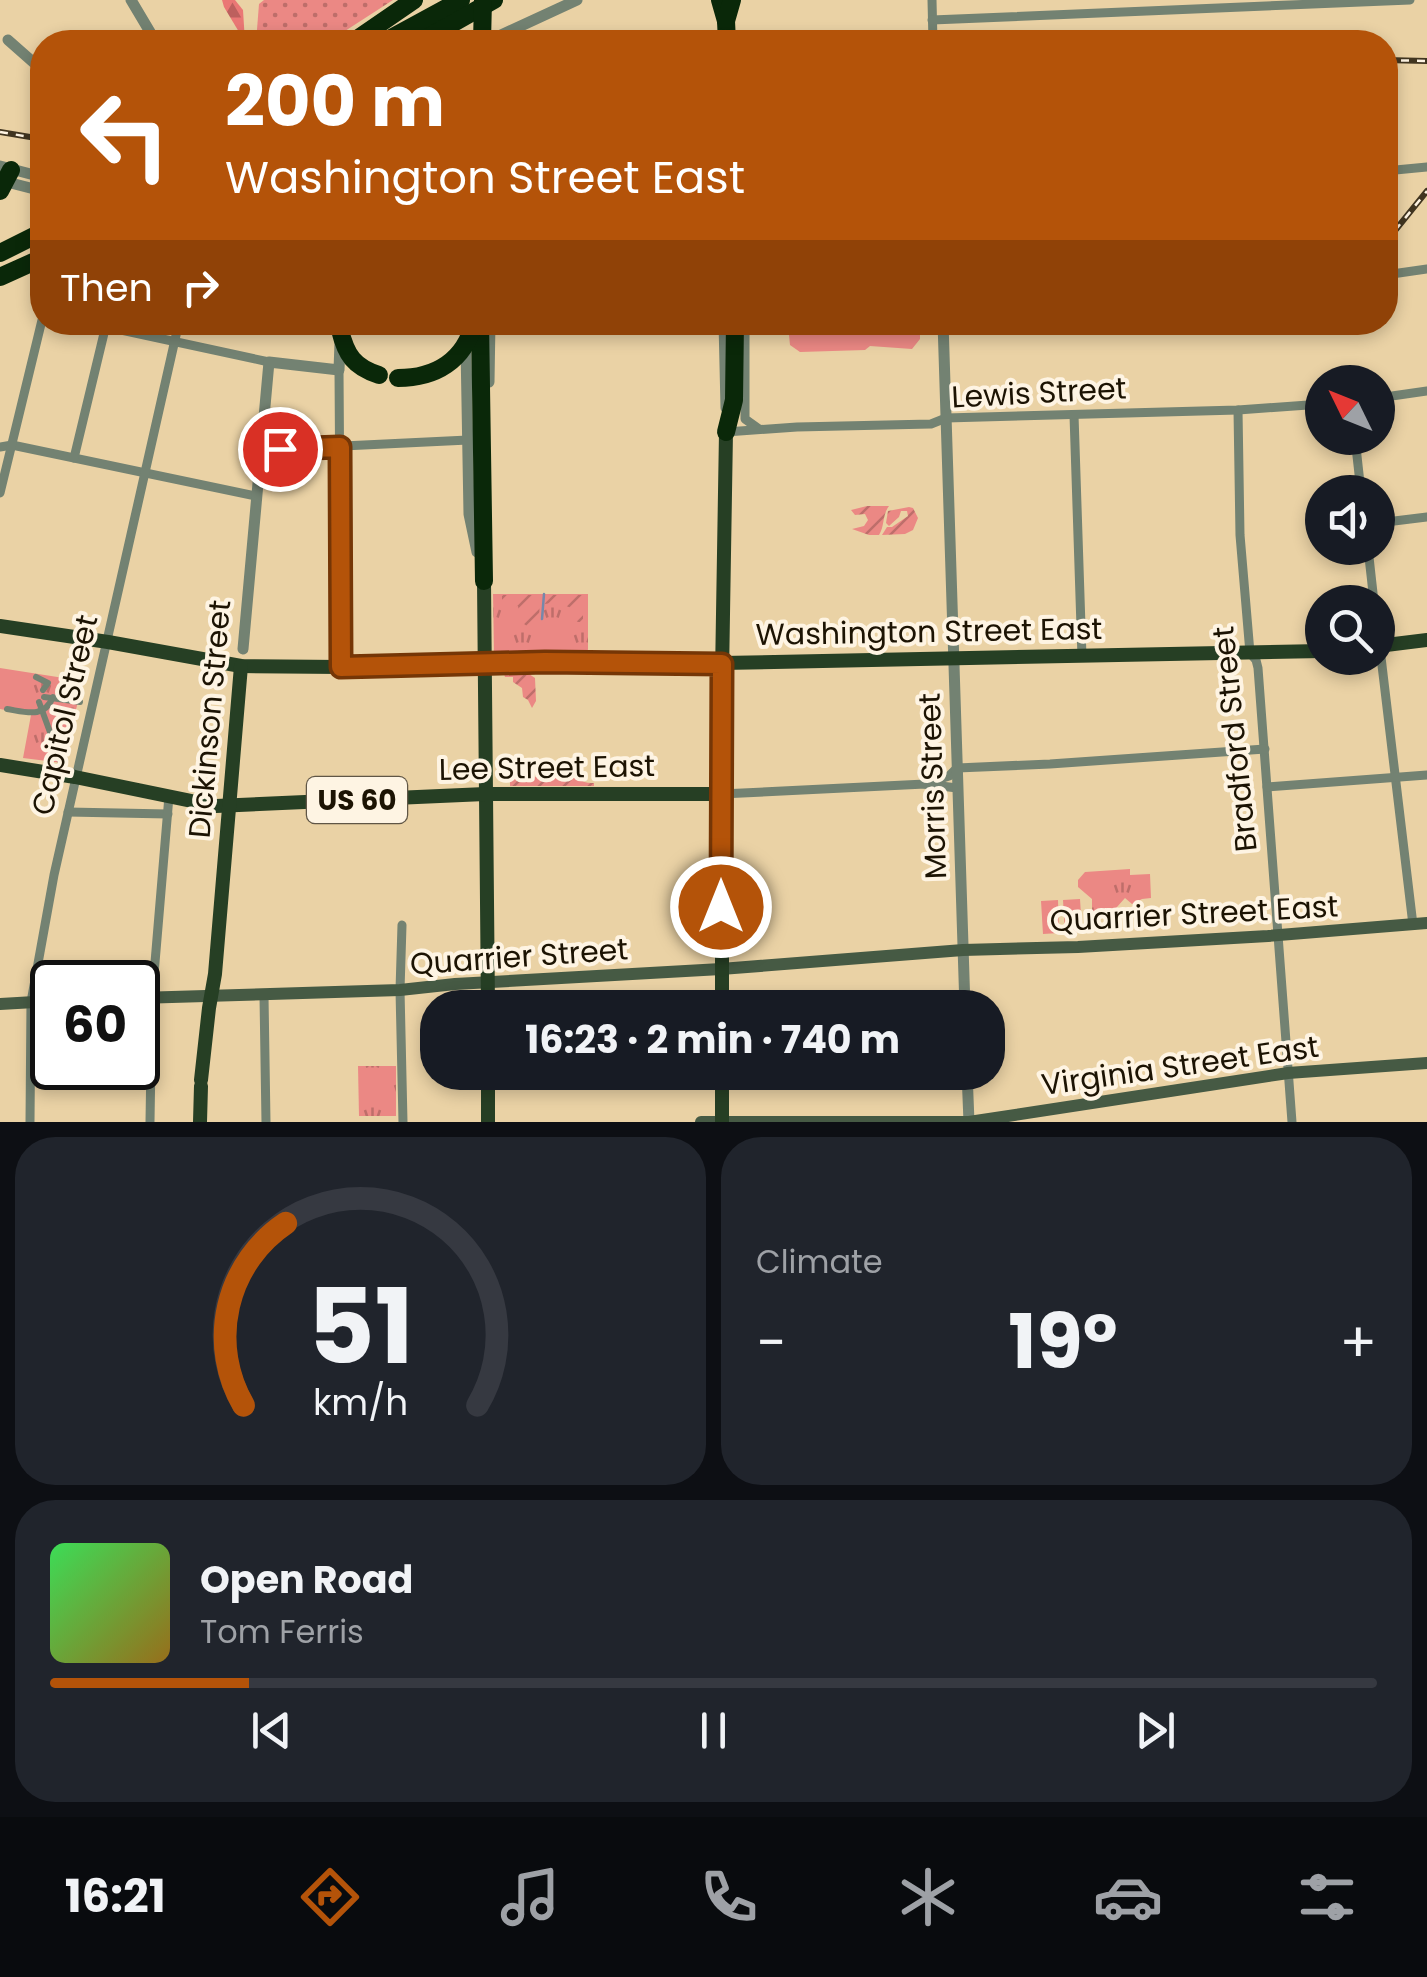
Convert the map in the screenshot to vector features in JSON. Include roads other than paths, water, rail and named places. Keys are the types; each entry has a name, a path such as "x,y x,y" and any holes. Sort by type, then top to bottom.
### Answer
{"highway":[{"path":"370,30 414,0"},
{"path":"406,30 460,0"},
{"path":"483,0 484,30"},
{"path":"441,30 494,0"},
{"path":"720,0 727,30"},
{"path":"726,21 731,0"},
{"path":"0,253 30,238"},
{"path":"0,277 30,263"},
{"path":"342,335 346,352 356,364 388,376"},
{"path":"339,370 388,376 429,375 444,368 470,335"},
{"path":"478,335 484,581"},
{"path":"726,432 734,400 738,335"},
{"path":"734,400 739,412 752,424"}],"main road":[{"path":"722,990 726,432"},
{"path":"484,581 488,990"},
{"name":"Washington Street East","path":"0,626 242,666 651,661 722,664 1305,651"},
{"path":"1395,641 1427,640"},
{"name":"Dickinson Street","path":"200,1122 202,1056 212,997 242,666"},
{"name":"Lee Street East","path":"0,765 216,806 485,794 721,794"},
{"name":"Quarrier Street East","path":"963,950 1278,936 1420,924"},
{"name":"Quarrier Street","path":"160,998 400,990 963,950"},
{"path":"0,1004 30,1002"},
{"name":"Virginia Street East","path":"701,1122 969,1122 1288,1074 1427,1063"},
{"path":"488,1090 488,1122"},
{"path":"722,1090 722,1122"}],"street":[{"path":"131,0 149,30"},
{"path":"511,30 577,0"},
{"path":"730,30 731,0"},
{"path":"932,0 932,30"},
{"path":"932,20 1410,0"},
{"path":"4,37 30,60"},
{"path":"1398,170 1427,167"},
{"path":"3,178 30,177"},
{"path":"3,178 30,186"},
{"path":"1398,273 1427,269"},
{"path":"0,493 38,335"},
{"path":"74,458 104,335"},
{"path":"143,335 269,362 339,370"},
{"name":"Capitol Street","path":"39,960 68,812 70,776 108,642 175,335"},
{"path":"340,335 341,667"},
{"path":"465,335 469,514 484,581"},
{"path":"484,581 489,537 490,335"},
{"path":"724,335 726,432"},
{"path":"739,335 752,424"},
{"name":"Morris Street","path":"943,335 964,990"},
{"name":"Dickinson Street","path":"242,666 269,362"},
{"path":"1395,396 1427,391"},
{"name":"Lewis Street","path":"726,432 752,424 931,424 946,418 1305,405"},
{"name":"Bradford Street","path":"1238,410 1240,535 1250,653 1258,668 1292,1122"},
{"path":"1074,415 1082,657"},
{"path":"260,450 468,440"},
{"path":"0,448 12,445 256,496"},
{"path":"1395,521 1427,518"},
{"path":"1382,675 1420,924"},
{"path":"41,689 43,711"},
{"path":"41,689 43,711 70,776"},
{"path":"41,689 80,702"},
{"path":"7,709 35,714 43,711"},
{"name":"Lee Street East","path":"925,784 949,776 957,768 1265,750"},
{"path":"1267,787 1427,775"},
{"name":"Lee Street East","path":"721,794 925,784 958,788"},
{"path":"150,960 170,796"},
{"path":"68,812 168,814"},
{"path":"402,924 403,1122"},
{"path":"264,996 266,1122"},
{"name":"Capitol Street","path":"30,1090 30,1122"},
{"path":"149,1090 150,1122"},
{"path":"968,1090 969,1122"}],"waterway":[{"path":"542,619 544,594"}],"railway":[{"path":"1398,60 1427,61"},
{"path":"0,132 30,137"},
{"path":"1398,227 1427,191"}]}
